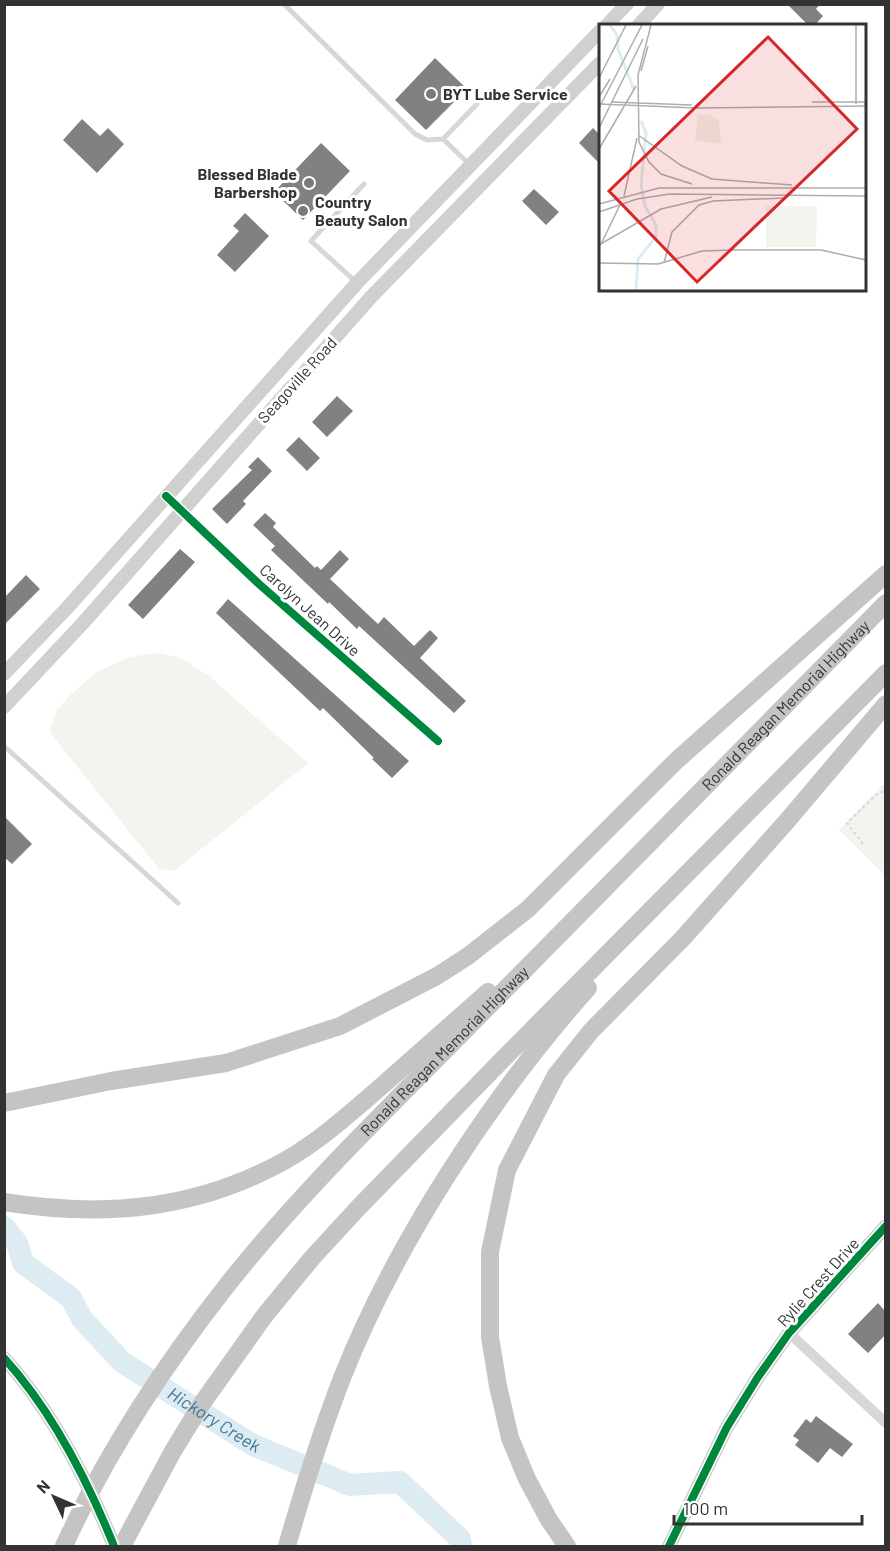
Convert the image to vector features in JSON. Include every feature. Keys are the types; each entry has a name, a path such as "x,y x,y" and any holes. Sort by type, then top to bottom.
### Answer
{"highway":[{"path":"4,1103 226,1063 340,1026 437,976 468,956 528,909 676,761 885,574"},
{"name":"Ronald Reagan Memorial Highway","path":"64,1546 133,1420 229,1283 327,1173 885,603"},
{"path":"122,1546 173,1451 203,1402 265,1316 312,1258 357,1208 885,674"},
{"path":"567,1546 549,1520 527,1479 510,1438 490,1337 490,1252 507,1170 556,1075 591,1031 683,938 885,704"},
{"path":"287,1546 342,1379 363,1331 411,1237 450,1174 515,1079 582,995 778,781"},
{"path":"4,1202 45,1208 86,1210 125,1209 166,1204 207,1194 246,1180 286,1159 331,1130 463,1014 657,836"}],"main road":[{"path":"608,24 627,4"},
{"path":"640,24 658,4"},
{"name":"Seagoville Road","path":"4,674 67,608 357,283 599,32"},
{"name":"Seagoville Road","path":"4,706 83,623 371,297 599,64"},
{"path":"470,165 486,180"},
{"path":"357,283 371,297"},
{"name":"Rylie Crest Drive","path":"669,1546 727,1427 758,1377 789,1333 885,1226"},
{"path":"4,1358 47,1412 76,1463 114,1546"}],"street":[{"name":"Carolyn Jean Drive","path":"166,496 259,584 438,741"},
{"path":"789,1333 885,1423"}],"lane":[{"path":"284,4 415,134 427,140 443,139 477,104"},
{"path":"443,139 470,165"},
{"path":"357,283 311,241 364,184"},
{"path":"4,746 178,903"}],"path":[{"path":"864,844 847,823 876,795 885,790"}],"shaded area":[{"path":"158,653 181,658 209,676 308,763 174,871 159,869 49,731 57,710 71,694 97,672 129,657"},
{"path":"885,782 885,876 839,830"}],"building":[{"path":"787,4 820,4 816,9 823,16 816,24 807,24"},
{"name":"BYT Lube Service","path":"435,58 467,89 426,130 395,100"},
{"path":"82,119 100,136 108,128 124,144 97,173 63,140"},
{"path":"593,128 599,134 599,163 579,143"},
{"path":"321,143 350,171 303,220 274,192"},
{"path":"534,189 559,212 546,225 522,201"},
{"path":"245,213 269,236 235,272 217,255 239,231 233,226"},
{"path":"337,396 353,411 327,437 312,422"},
{"path":"299,437 320,458 307,471 286,450"},
{"path":"258,457 272,471 243,501 246,504 227,524 212,509 252,470 248,467"},
{"path":"265,513 276,523 273,527 315,568 317,566 321,570 340,550 349,559 330,579 378,624 384,617 414,646 430,630 438,638 420,658 466,701 454,713 359,626 357,629 329,602 328,604 271,550 275,546 253,525"},
{"path":"180,549 195,562 143,619 128,605"},
{"path":"26,575 40,589 4,625 4,598"},
{"path":"228,599 409,761 392,778 323,708 320,711 216,613"},
{"path":"4,816 32,844 12,864 4,857"},
{"path":"878,1303 885,1311 885,1335 868,1353 848,1334"},
{"path":"816,1416 853,1444 842,1457 830,1448 818,1463 795,1445 799,1440 793,1436 806,1419 811,1423"}],"waterway":[{"name":"Hickory Creek","path":"4,1227 17,1243 23,1263 71,1298 82,1319 122,1362 253,1445 350,1485 400,1482 460,1539 461,1546"}],"cycle path":[{"path":"166,496 259,584 438,741"},
{"path":"669,1546 727,1427 758,1377 789,1333 886,1226"},
{"path":"4,1358 38,1401 67,1447 114,1546"}],"place":[{"name":"BYT Lube Service","path":"431,94"},
{"name":"Blessed Blade Barbershop","path":"309,183"},
{"name":"Country Beauty Salon","path":"303,211"}]}
